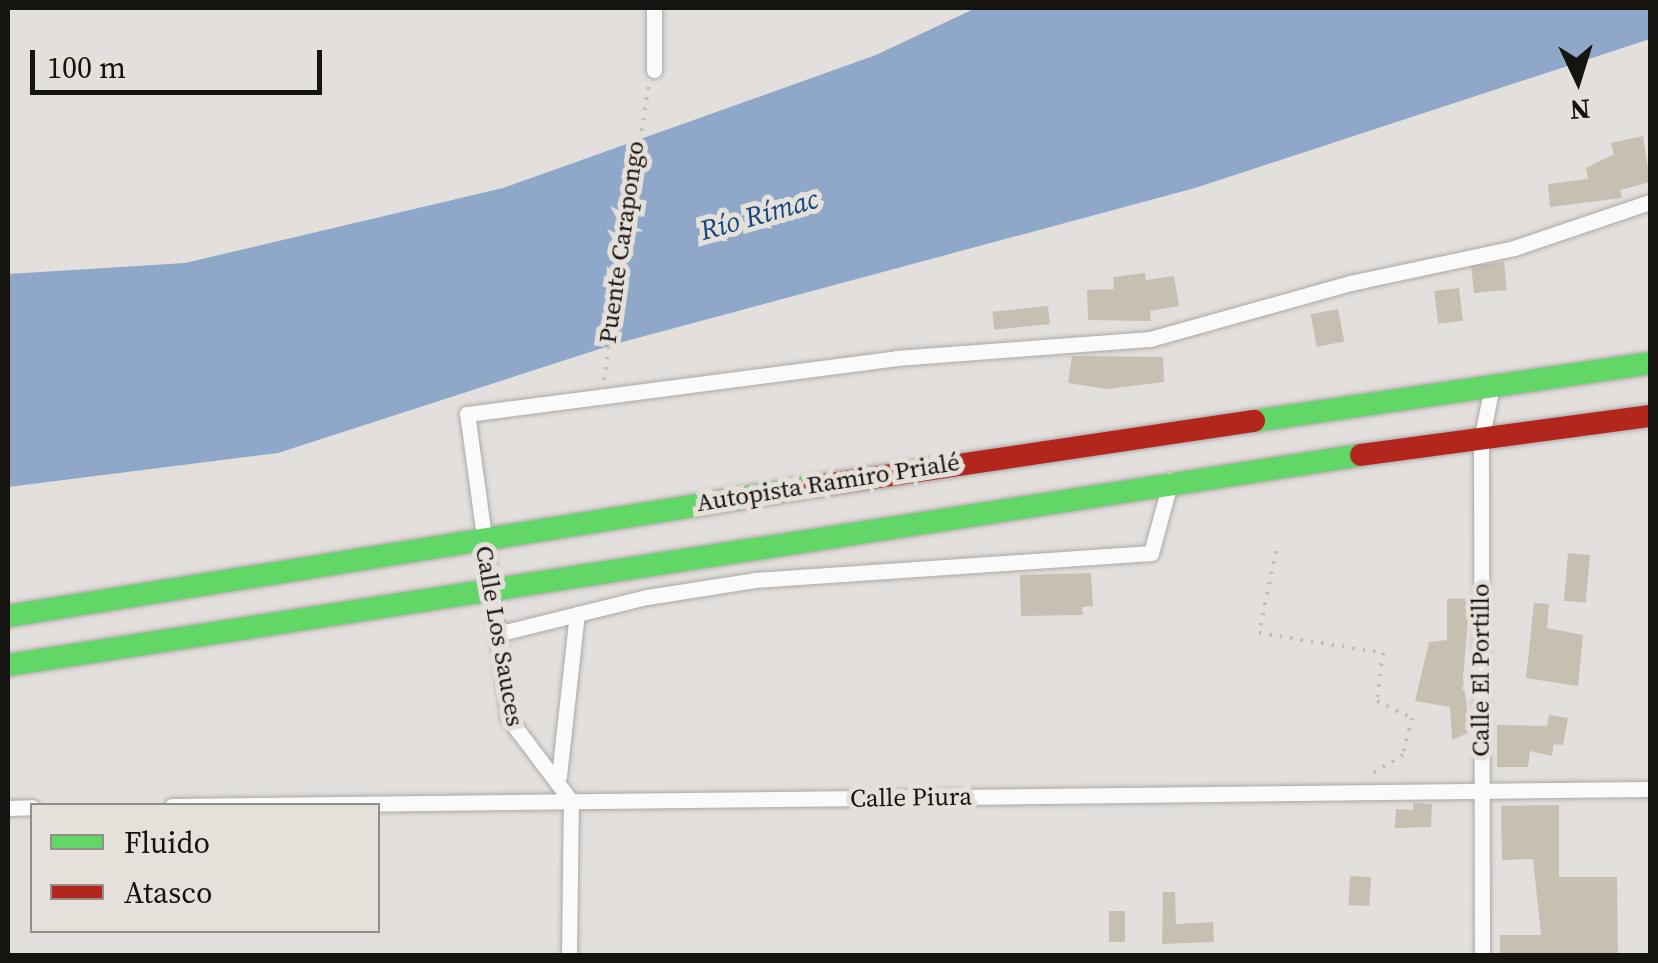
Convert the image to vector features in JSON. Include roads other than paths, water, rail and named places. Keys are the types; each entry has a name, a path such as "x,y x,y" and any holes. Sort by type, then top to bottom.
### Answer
{"highway":[{"name":"Autopista Ramiro Prialé","path":"8,616 482,535 1650,363"},
{"name":"Autopista Ramiro Prialé","path":"8,665 1171,480 1650,416"}],"street":[{"path":"654,8 654,70"},
{"name":"Calle Los Sauces","path":"569,956 571,800 560,776 518,740 508,718 465,417 897,358 1150,339 1350,283 1514,248 1650,202"},
{"name":"Calle El Portillo","path":"1482,956 1481,441 1492,386"},
{"path":"496,634 577,614 755,580 1151,553 1171,480"},
{"path":"560,776 577,614"},
{"name":"Calle Piura","path":"372,803 1650,788"}],"water":[{"name":"Río Rímac","path":"976,8 1650,8 1650,39 1195,188 615,344 278,453 8,487 8,274 185,263 503,188 876,55"}]}
